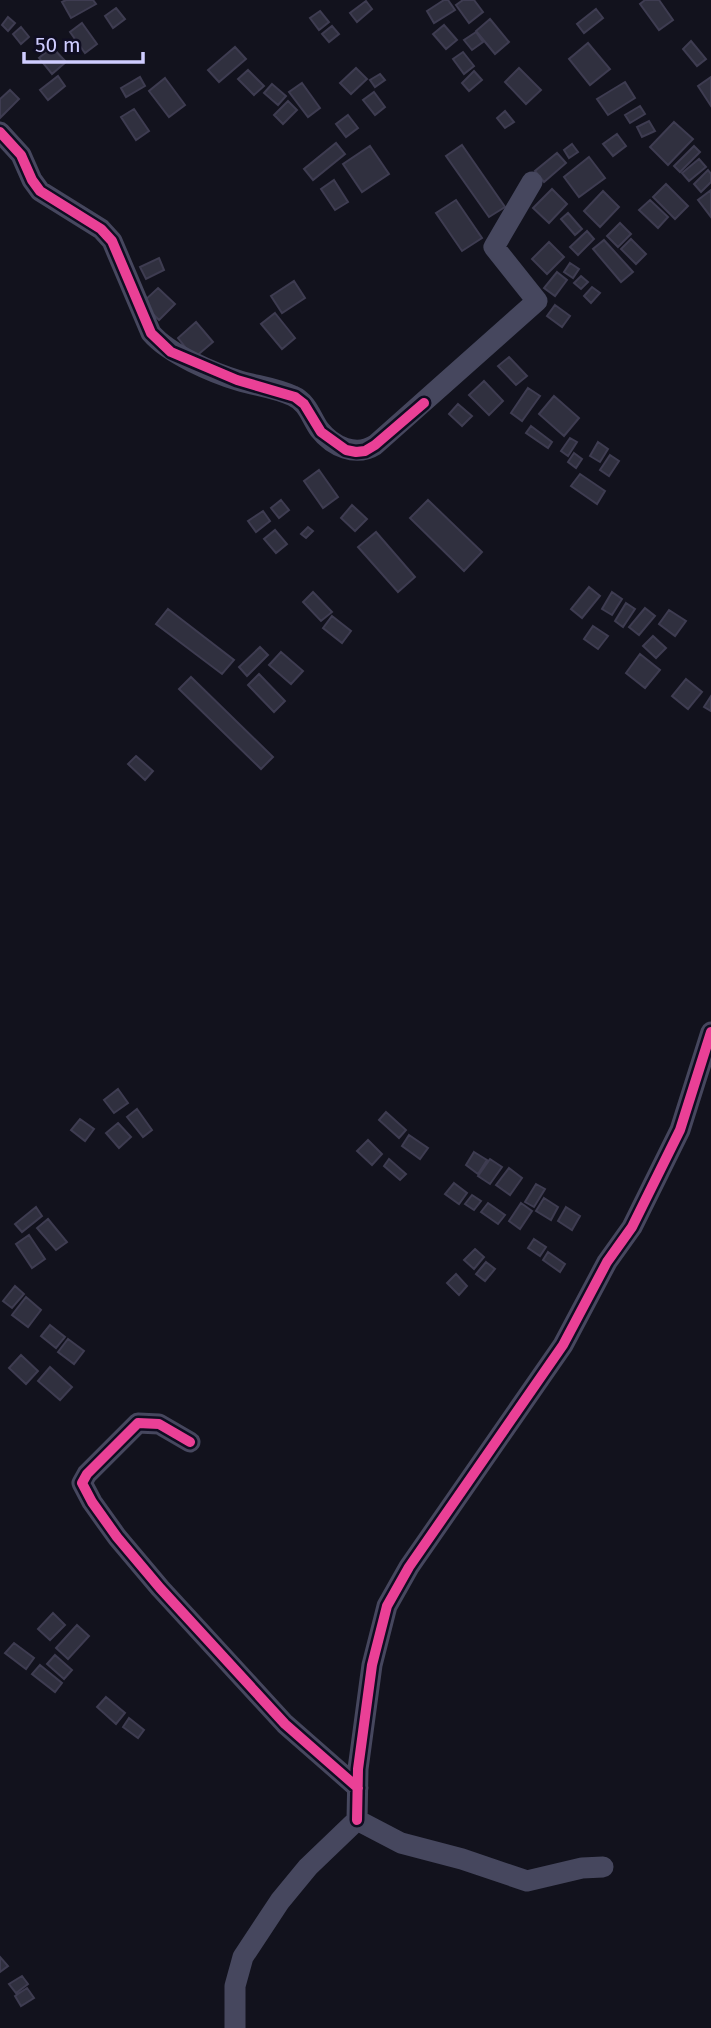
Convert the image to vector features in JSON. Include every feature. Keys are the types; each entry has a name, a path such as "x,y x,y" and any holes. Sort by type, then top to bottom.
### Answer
{"street":[{"path":"0,132 21,155 40,191 101,229 112,242 150,333 171,352 237,380 295,397 304,404 321,432 346,450 365,451 375,445 537,301 494,247 533,182"},
{"path":"235,2028 235,1986 243,1957 280,1901 308,1867 357,1820 362,1737 372,1665 387,1606 409,1567 563,1345 607,1262 632,1227 680,1130 711,1032"},
{"path":"190,1442 159,1424 138,1423 87,1474 82,1483 86,1493 117,1537 151,1578 241,1677 285,1724 358,1788"},
{"path":"357,1820 401,1843 462,1859 527,1881 582,1868 603,1867"}],"building":[{"path":"93,0 96,4 71,18 62,2"},
{"path":"448,0 455,10 434,23 427,11"},
{"path":"463,0 474,0 483,12 469,23 456,5"},
{"path":"645,0 659,0 673,20 659,30 640,4"},
{"path":"366,1 372,9 357,22 350,13"},
{"path":"116,8 125,19 113,28 105,16"},
{"path":"596,9 603,18 584,33 577,24"},
{"path":"320,11 329,22 319,30 310,18"},
{"path":"8,17 15,23 8,31 2,25"},
{"path":"490,19 509,42 495,54 476,31"},
{"path":"82,23 97,44 85,53 70,32"},
{"path":"444,25 457,40 446,49 433,34"},
{"path":"332,26 339,34 329,42 322,34"},
{"path":"21,27 29,37 21,44 13,34"},
{"path":"476,32 483,42 472,50 464,40"},
{"path":"691,41 706,59 697,66 683,49"},
{"path":"588,43 610,69 590,85 569,59"},
{"path":"52,47 66,62 52,74 39,58"},
{"path":"235,47 246,59 219,82 208,70"},
{"path":"463,52 474,66 464,74 453,59"},
{"path":"356,68 367,79 351,94 340,83"},
{"path":"519,68 541,90 526,104 505,82"},
{"path":"248,70 264,86 254,95 238,79"},
{"path":"474,71 482,80 469,91 462,83"},
{"path":"380,74 385,80 375,87 370,80"},
{"path":"58,76 65,86 48,100 40,90"},
{"path":"140,77 145,86 126,97 121,88"},
{"path":"711,77 711,106 698,86"},
{"path":"165,78 185,105 169,117 149,91"},
{"path":"625,82 635,98 608,115 597,99"},
{"path":"302,83 320,108 308,117 289,92"},
{"path":"272,84 286,96 278,105 264,93"},
{"path":"10,90 19,99 0,118 0,99"},
{"path":"374,92 385,107 375,115 363,100"},
{"path":"288,101 297,110 283,124 274,115"},
{"path":"640,106 645,114 630,123 625,115"},
{"path":"134,109 149,131 136,140 121,117"},
{"path":"505,111 514,122 505,128 497,118"},
{"path":"348,115 358,128 346,137 336,124"},
{"path":"649,121 655,131 642,137 637,127"},
{"path":"674,122 693,139 668,165 650,147"},
{"path":"617,134 626,146 613,156 603,144"},
{"path":"336,143 345,154 313,180 304,169"},
{"path":"572,144 578,152 569,158 564,150"},
{"path":"462,145 505,207 489,217 446,156"},
{"path":"370,146 389,174 362,192 343,164"},
{"path":"694,146 700,152 680,172 674,166"},
{"path":"557,153 566,163 544,182 535,171"},
{"path":"589,157 605,178 579,197 564,177"},
{"path":"699,159 706,167 689,181 682,173"},
{"path":"708,170 711,182 701,192 694,184"},
{"path":"334,180 348,202 335,210 321,189"},
{"path":"666,184 688,206 675,219 653,197"},
{"path":"552,189 567,204 549,223 533,208"},
{"path":"711,190 711,217 698,200"},
{"path":"603,191 619,207 600,227 584,211"},
{"path":"456,200 482,238 462,251 436,213"},
{"path":"650,200 668,217 658,228 639,210"},
{"path":"568,213 582,229 575,235 561,219"},
{"path":"620,223 631,234 618,247 607,236"},
{"path":"587,231 594,239 578,255 570,247"},
{"path":"631,239 646,254 636,264 621,249"},
{"path":"604,240 633,272 621,282 593,249"},
{"path":"549,242 564,257 547,274 532,259"},
{"path":"159,258 164,270 146,279 140,267"},
{"path":"570,263 579,269 573,278 564,272"},
{"path":"557,272 567,280 555,296 544,288"},
{"path":"581,276 588,282 581,289 574,283"},
{"path":"294,281 305,298 282,313 271,296"},
{"path":"592,287 600,293 591,303 584,296"},
{"path":"158,288 175,304 159,320 142,303"},
{"path":"555,305 570,316 562,327 547,316"},
{"path":"275,313 295,338 282,349 261,324"},
{"path":"196,322 213,342 194,358 178,338"},
{"path":"509,357 527,376 516,385 498,366"},
{"path":"484,381 503,401 489,415 469,395"},
{"path":"528,388 540,396 522,421 511,413"},
{"path":"554,396 579,418 564,436 539,414"},
{"path":"458,404 472,416 462,426 449,414"},
{"path":"531,426 552,442 548,448 526,433"},
{"path":"570,438 577,442 568,456 561,451"},
{"path":"598,442 608,449 600,462 590,456"},
{"path":"574,453 582,459 576,468 568,462"},
{"path":"610,455 619,461 609,476 600,470"},
{"path":"319,470 338,497 323,508 304,481"},
{"path":"580,474 605,491 597,504 571,486"},
{"path":"281,500 289,510 279,518 271,508"},
{"path":"428,500 482,552 464,571 410,518"},
{"path":"352,505 367,519 355,531 341,518"},
{"path":"263,511 270,521 256,532 248,521"},
{"path":"308,527 313,531 306,538 301,534"},
{"path":"275,530 287,544 276,553 264,539"},
{"path":"376,532 415,577 398,592 358,547"},
{"path":"589,587 600,596 582,618 571,609"},
{"path":"313,592 332,612 321,621 303,602"},
{"path":"612,592 622,599 612,615 602,609"},
{"path":"626,603 635,609 623,627 615,621"},
{"path":"645,608 655,616 639,635 629,627"},
{"path":"168,609 234,660 222,674 156,624"},
{"path":"669,610 686,621 675,636 659,624"},
{"path":"332,616 351,631 342,643 323,628"},
{"path":"593,626 608,636 598,649 584,639"},
{"path":"653,636 666,648 656,658 643,646"},
{"path":"260,647 268,655 247,676 239,667"},
{"path":"281,652 303,671 291,684 269,665"},
{"path":"640,654 660,670 645,688 626,673"},
{"path":"259,674 285,701 274,712 248,685"},
{"path":"191,677 273,757 261,769 179,689"},
{"path":"686,679 702,692 688,709 672,696"},
{"path":"711,696 711,711 704,707"},
{"path":"136,756 153,771 145,780 128,764"},
{"path":"118,1089 128,1103 114,1113 104,1100"},
{"path":"137,1109 152,1130 143,1137 127,1117"},
{"path":"386,1112 406,1130 399,1138 379,1120"},
{"path":"80,1119 94,1129 85,1141 71,1130"},
{"path":"118,1123 131,1137 119,1148 106,1133"},
{"path":"409,1135 428,1148 420,1159 402,1146"},
{"path":"368,1140 382,1154 372,1165 357,1151"},
{"path":"474,1152 487,1160 478,1174 466,1165"},
{"path":"389,1159 406,1174 400,1180 384,1166"},
{"path":"490,1159 502,1167 490,1184 478,1176"},
{"path":"509,1168 522,1178 510,1195 496,1185"},
{"path":"454,1183 467,1193 459,1204 445,1194"},
{"path":"536,1184 545,1189 534,1207 525,1202"},
{"path":"472,1195 481,1201 474,1210 465,1204"},
{"path":"544,1198 558,1207 551,1220 536,1211"},
{"path":"488,1203 505,1215 498,1224 481,1212"},
{"path":"521,1203 532,1211 520,1229 509,1221"},
{"path":"36,1207 42,1216 22,1232 15,1224"},
{"path":"566,1207 580,1216 572,1230 558,1221"},
{"path":"48,1219 67,1242 56,1250 37,1228"},
{"path":"29,1235 45,1259 32,1268 16,1244"},
{"path":"534,1239 546,1247 540,1256 528,1248"},
{"path":"475,1249 484,1257 474,1269 464,1260"},
{"path":"548,1252 565,1264 560,1272 543,1260"},
{"path":"486,1262 495,1269 485,1281 476,1274"},
{"path":"456,1274 467,1286 459,1295 447,1283"},
{"path":"15,1286 24,1294 12,1308 3,1301"},
{"path":"26,1297 41,1310 28,1327 12,1315"},
{"path":"50,1325 65,1337 56,1348 41,1336"},
{"path":"68,1339 84,1351 74,1364 58,1352"},
{"path":"21,1355 38,1371 26,1384 9,1368"},
{"path":"50,1367 72,1387 60,1400 38,1381"},
{"path":"53,1613 65,1625 50,1640 38,1629"},
{"path":"77,1625 89,1636 68,1659 56,1648"},
{"path":"14,1643 34,1658 26,1669 5,1653"},
{"path":"55,1655 72,1670 64,1679 47,1664"},
{"path":"40,1665 62,1683 55,1692 32,1674"},
{"path":"106,1697 125,1713 116,1724 97,1707"},
{"path":"129,1718 144,1730 138,1738 123,1727"},
{"path":"0,1957 8,1966 0,1972"},
{"path":"22,1976 28,1984 16,1993 9,1984"},
{"path":"27,1988 34,1998 21,2006 15,1996"}],"cycle path":[{"path":"0,132 21,155 40,191 101,229 112,241 151,333 171,352 237,380 295,397 304,404 321,432 346,450 365,451 375,445 424,403"},
{"path":"357,1820 358,1769 372,1665 387,1606 409,1567 563,1345 607,1262 632,1227 680,1130 711,1032"},
{"path":"190,1442 159,1424 138,1423 87,1474 82,1483 117,1537 160,1588 285,1724 358,1788"}]}
